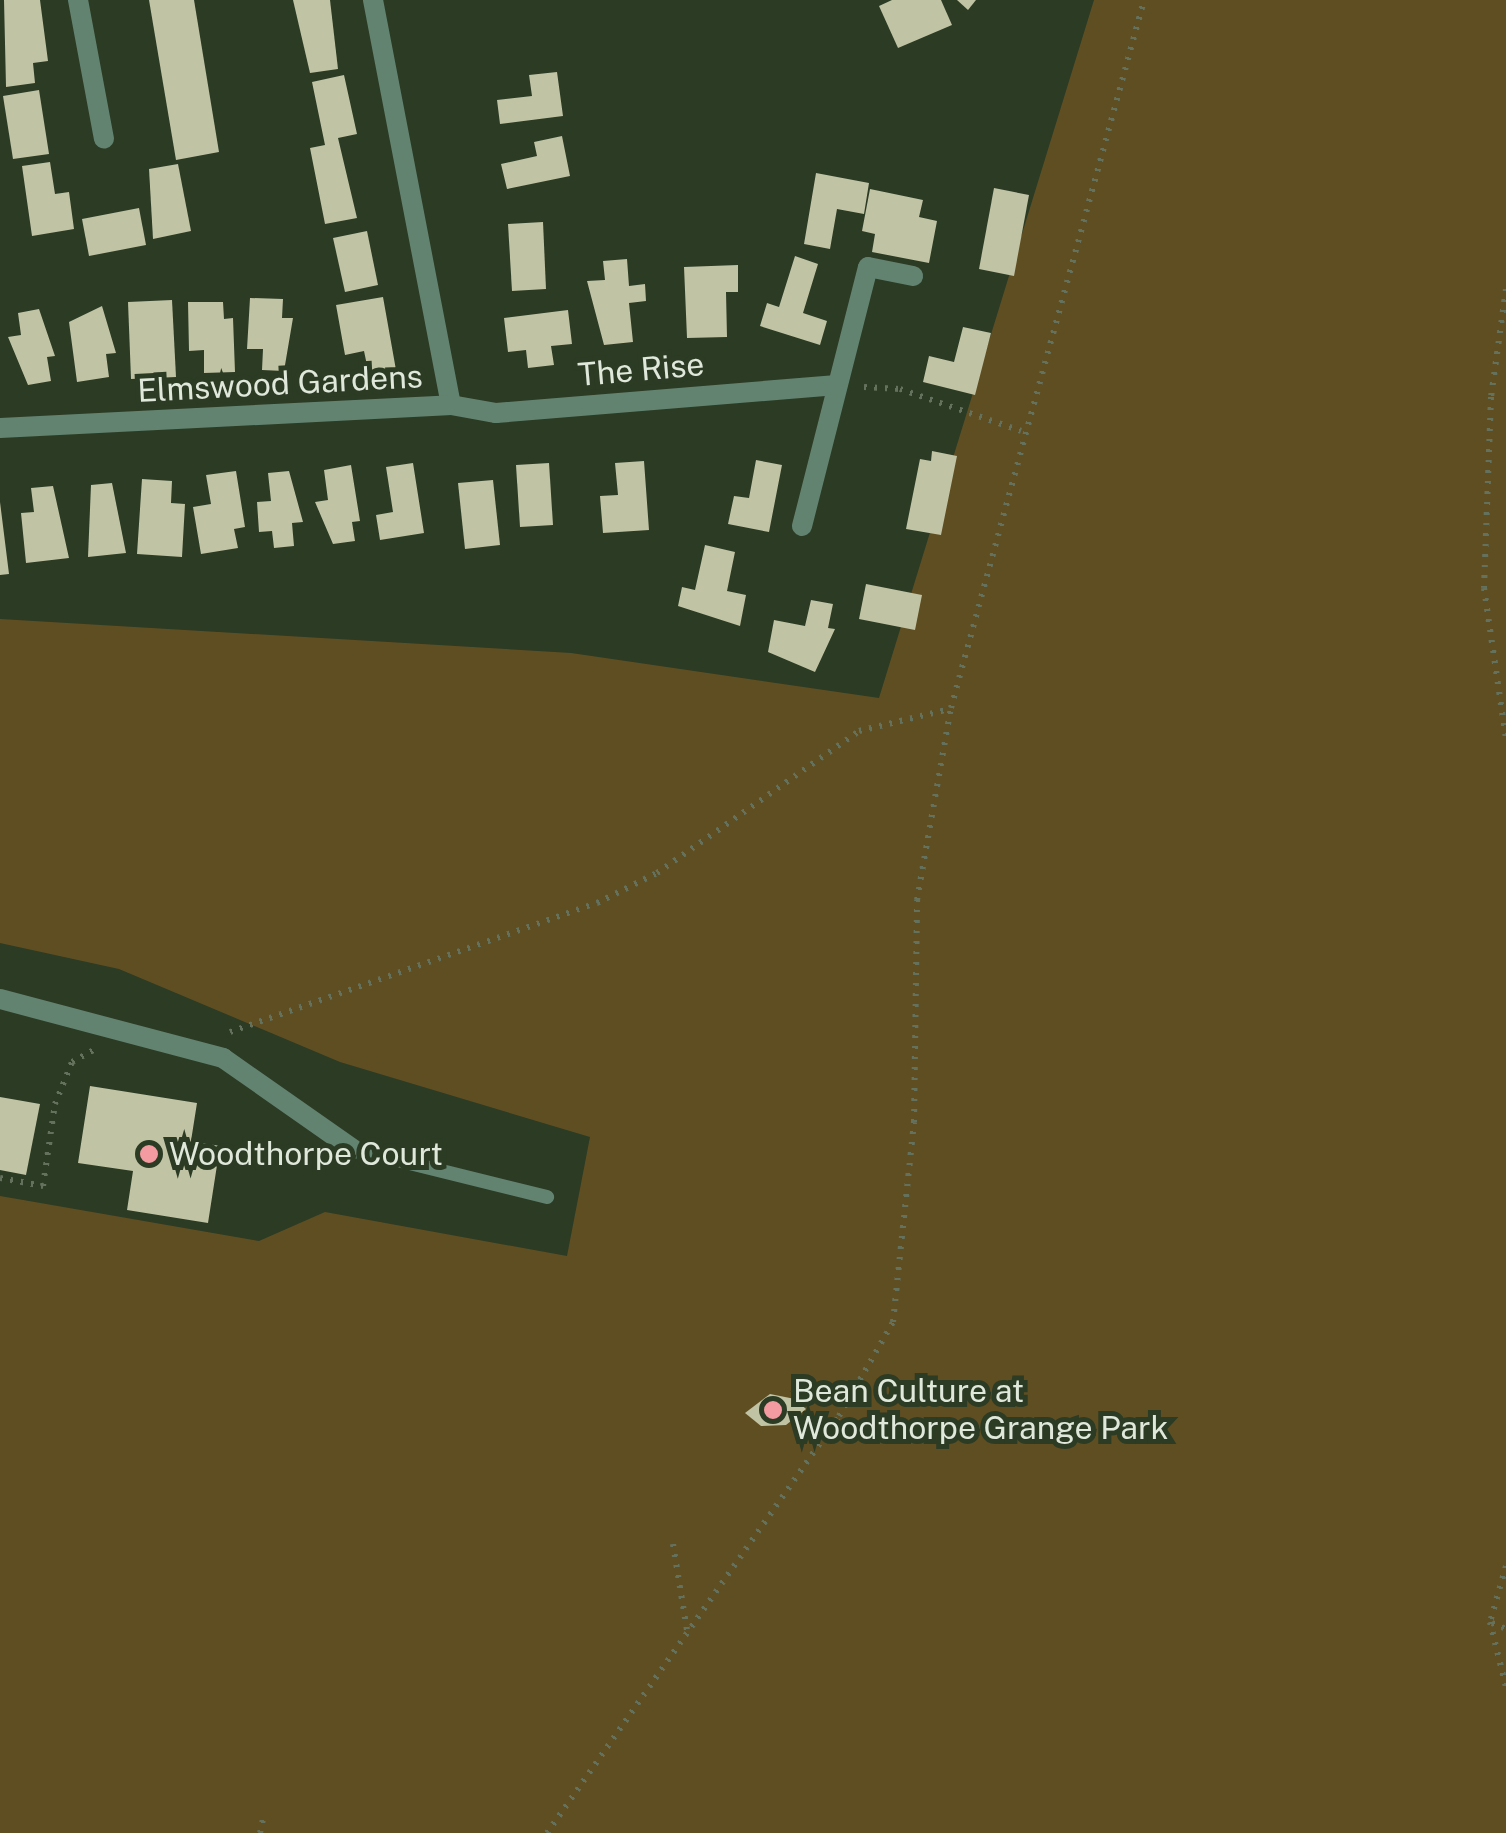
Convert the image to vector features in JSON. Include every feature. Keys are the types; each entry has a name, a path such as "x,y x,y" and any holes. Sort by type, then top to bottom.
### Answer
{"street":[{"path":"78,0 104,138"},
{"name":"Elmswood Gardens","path":"0,428 450,406 372,0"},
{"path":"802,526 868,267 912,276"},
{"name":"The Rise","path":"450,406 496,413 836,385"},
{"path":"0,999 197,1048 353,1149"}],"lane":[{"path":"353,1149 547,1197"}],"path":[{"path":"548,1833 893,1322 914,1122 917,900 951,708 1021,431 1144,0"},
{"path":"1506,291 1484,588 1506,739"},
{"path":"836,385 900,389 1021,431"},
{"path":"197,1048 597,903 656,874 859,731 951,708"},
{"path":"0,1178 44,1186 55,1104 72,1062 136,1031"},
{"path":"673,1544 687,1630"},
{"path":"1506,1566 1490,1622 1506,1687"},
{"path":"1490,1622 1506,1629"},
{"path":"260,1833 263,1819"}],"shaded area":[{"path":"1094,0 1506,0 1506,1833 0,1833 0,1196 259,1241 325,1212 567,1256 590,1137 340,1062 119,969 0,943 0,619 571,653 879,698"}],"building":[{"path":"4,0 40,0 48,61 33,63 35,83 6,87"},
{"path":"149,0 194,0 219,152 176,160"},
{"path":"293,0 330,0 338,69 310,73"},
{"path":"892,0 941,0 952,25 898,48 879,6"},
{"path":"957,0 976,0 968,10"},
{"path":"557,72 563,116 500,124 497,100 532,96 529,75"},
{"path":"344,75 357,134 338,138 357,218 325,224 310,148 325,145 312,82"},
{"path":"39,90 49,154 13,159 3,96"},
{"path":"562,136 570,176 507,189 501,164 537,156 534,142"},
{"path":"50,162 55,194 69,192 74,229 32,236 22,166"},
{"path":"178,164 191,231 153,239 149,169"},
{"path":"816,173 869,183 864,214 837,209 830,249 804,244"},
{"path":"994,188 1029,195 1014,276 979,269"},
{"path":"870,189 923,200 919,217 937,221 929,263 872,252 875,234 862,231"},
{"path":"139,208 146,245 89,256 82,219"},
{"path":"543,222 546,289 512,291 508,224"},
{"path":"367,231 378,285 345,292 333,238"},
{"path":"795,256 818,264 803,313 827,321 820,345 760,326 767,303 779,307"},
{"path":"627,259 629,286 645,284 646,301 629,303 633,342 604,345 587,281 605,280 603,261"},
{"path":"738,265 738,292 726,292 727,337 687,338 684,267"},
{"path":"383,297 396,370 369,375 364,351 345,355 336,305"},
{"path":"250,298 283,299 282,318 293,318 284,371 262,370 263,349 247,349"},
{"path":"172,300 176,377 131,379 128,302"},
{"path":"188,302 223,302 224,319 233,318 235,372 204,373 204,350 189,351"},
{"path":"102,306 116,353 106,354 109,377 77,382 69,322"},
{"path":"39,309 55,356 47,357 51,381 28,385 8,337 21,335 18,313"},
{"path":"568,310 572,344 551,346 554,365 528,368 526,350 508,352 504,318"},
{"path":"963,327 991,333 975,395 923,382 929,356 954,362"},
{"path":"932,451 957,456 941,535 906,529 920,459 931,461"},
{"path":"756,460 782,465 769,532 728,524 734,496 749,498"},
{"path":"644,461 649,530 603,533 600,496 618,495 615,463"},
{"path":"413,463 424,533 380,540 376,515 393,512 386,467"},
{"path":"549,463 553,525 520,527 516,465"},
{"path":"351,465 360,521 352,522 355,541 333,544 315,502 328,500 324,470"},
{"path":"236,471 245,527 234,529 238,548 201,554 193,507 211,504 206,475"},
{"path":"289,471 303,522 292,523 294,546 274,548 272,531 259,532 257,502 271,501 268,473"},
{"path":"142,479 172,481 171,503 185,504 182,557 137,554"},
{"path":"493,480 500,545 465,549 458,483"},
{"path":"112,483 126,553 88,557 91,485"},
{"path":"53,486 69,558 26,563 21,513 34,512 31,488"},
{"path":"0,502 9,574 0,575"},
{"path":"705,545 735,552 727,591 746,595 740,626 678,606 682,587 695,590"},
{"path":"866,584 922,595 915,630 859,619"},
{"path":"811,600 833,604 828,628 835,629 815,672 768,652 774,620 805,626"},
{"name":"Woodthorpe Court","path":"90,1086 197,1103 191,1141 220,1146 208,1223 127,1210 133,1171 78,1163"},
{"path":"0,1097 40,1104 26,1175 0,1170"},
{"path":"770,1394 795,1399 806,1409 786,1425 761,1426 745,1413"}],"place":[{"name":"Woodthorpe Court","path":"149,1154"},
{"name":"Bean Culture at Woodthorpe Grange Park","path":"773,1410"}]}
